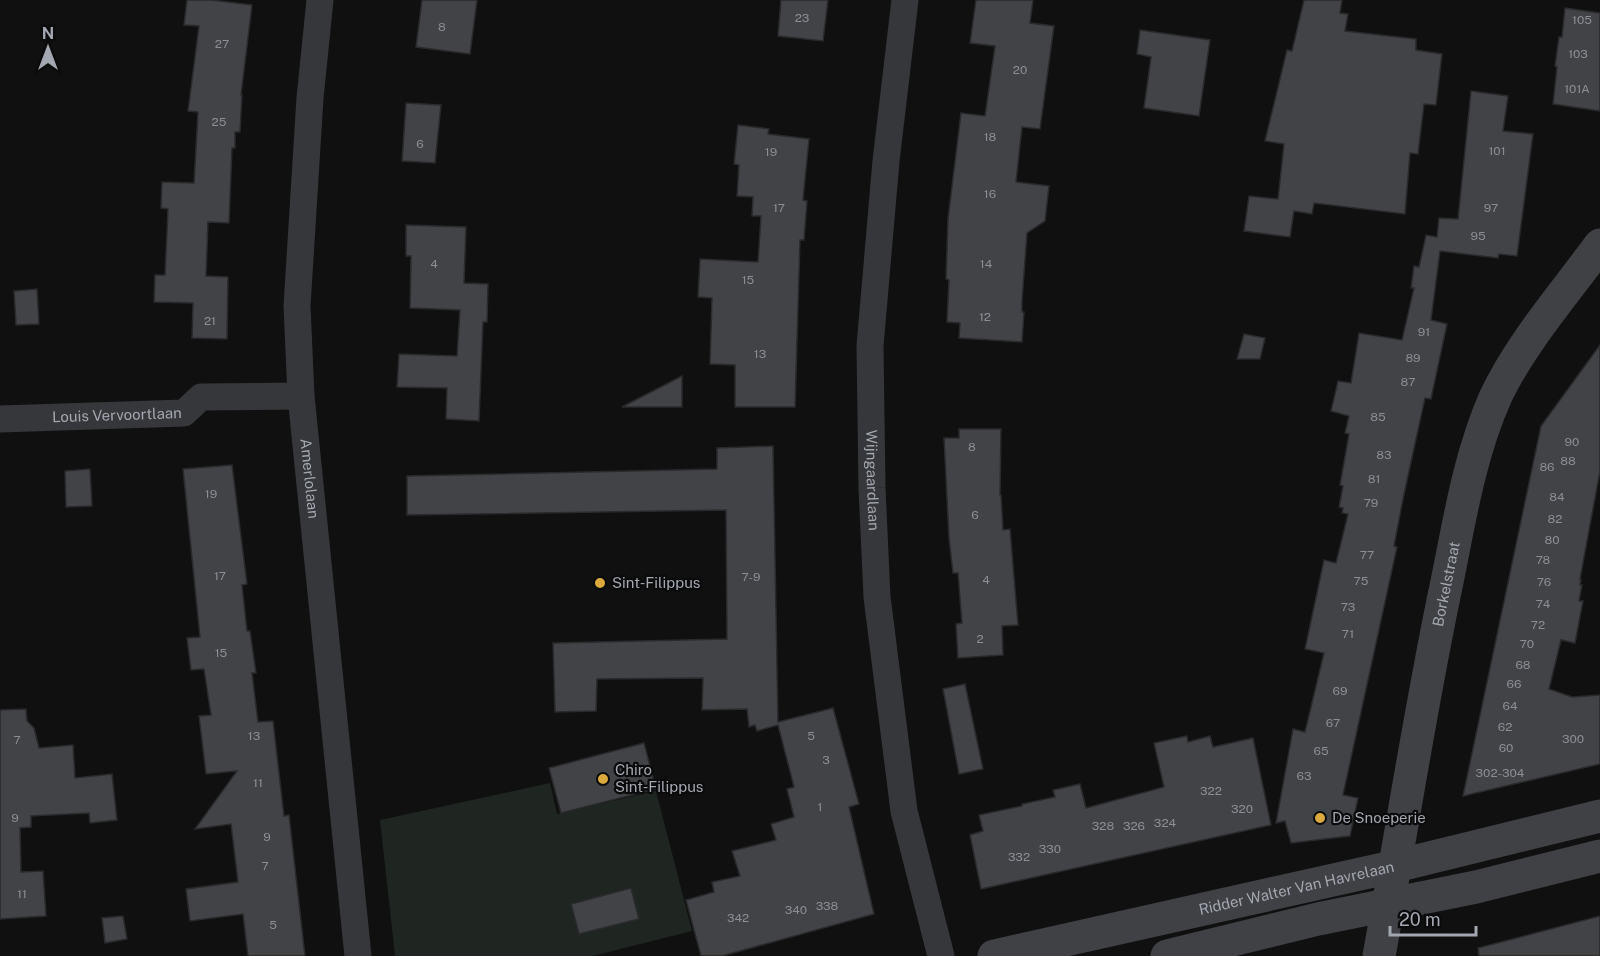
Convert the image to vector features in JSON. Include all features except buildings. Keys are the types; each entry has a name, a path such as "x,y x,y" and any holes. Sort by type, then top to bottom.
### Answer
{"main road":[{"name":"Borkelstraat","path":"1379,956 1436,635 1472,464 1496,398 1513,366 1600,245"},
{"name":"Ridder Walter Van Havrelaan","path":"994,956 1396,866 1600,816"},
{"path":"1167,956 1389,904 1476,887 1600,856"}],"street":[{"name":"Amerlolaan","path":"320,0 309,110 297,306 301,396 358,956"},
{"name":"Wijngaardlaan","path":"905,0 886,161 870,346 872,488 877,597 904,811 941,956"},
{"name":"Louis Vervoortlaan","path":"0,419 184,413 201,397 301,396"}],"shaded area":[{"path":"550,783 557,814 656,791 692,931 593,956 395,956 380,820"}],"place":[{"name":"Sint-Filippus","path":"600,583"},
{"name":"Chiro Sint-Filippus","path":"603,779"},
{"name":"De Snoeperie","path":"1320,818"}]}
